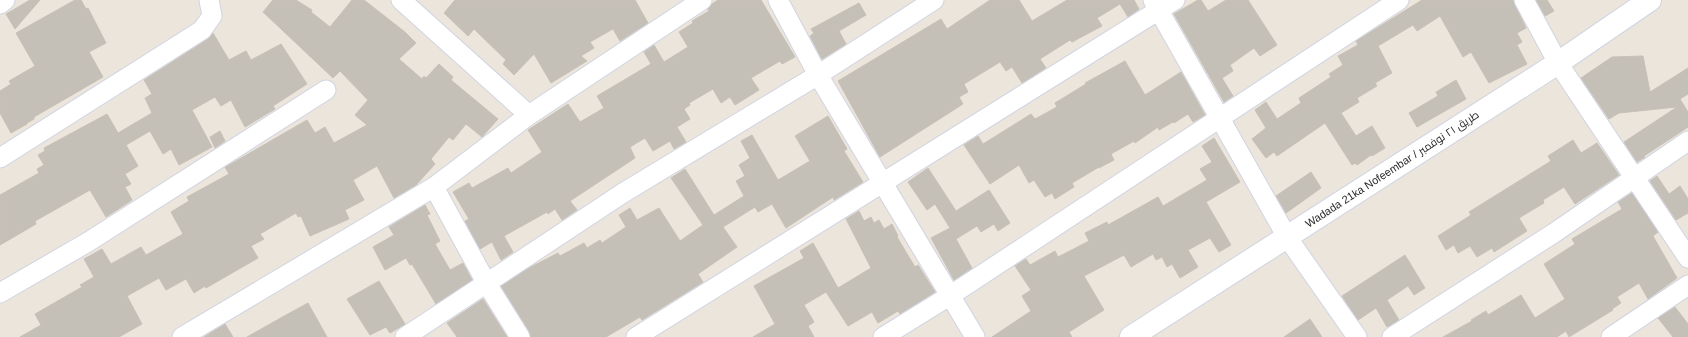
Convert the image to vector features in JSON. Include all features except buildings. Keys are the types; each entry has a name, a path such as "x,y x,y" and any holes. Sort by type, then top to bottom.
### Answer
{"street":[{"path":"0,4 6,0"},
{"path":"0,158 202,30 212,16 209,0"},
{"path":"400,0 529,115"},
{"path":"182,337 434,187 529,115 702,0"},
{"path":"778,0 818,75 975,337"},
{"path":"405,337 623,193 818,75 934,0"},
{"path":"636,337 883,184 1156,5 1175,0"},
{"path":"883,337 951,295 1399,0"},
{"path":"1524,0 1558,63 1688,258"},
{"name":"Wadada 21ka Nofeembar / طريق ٢١ نوفمبر","path":"1132,337 1558,63 1650,0"},
{"path":"1156,5 1287,237 1357,337"},
{"path":"0,293 88,242 326,90"},
{"path":"1392,337 1554,233 1633,177 1688,141"},
{"path":"434,187 487,284 520,337"},
{"path":"1611,337 1688,285"}]}
